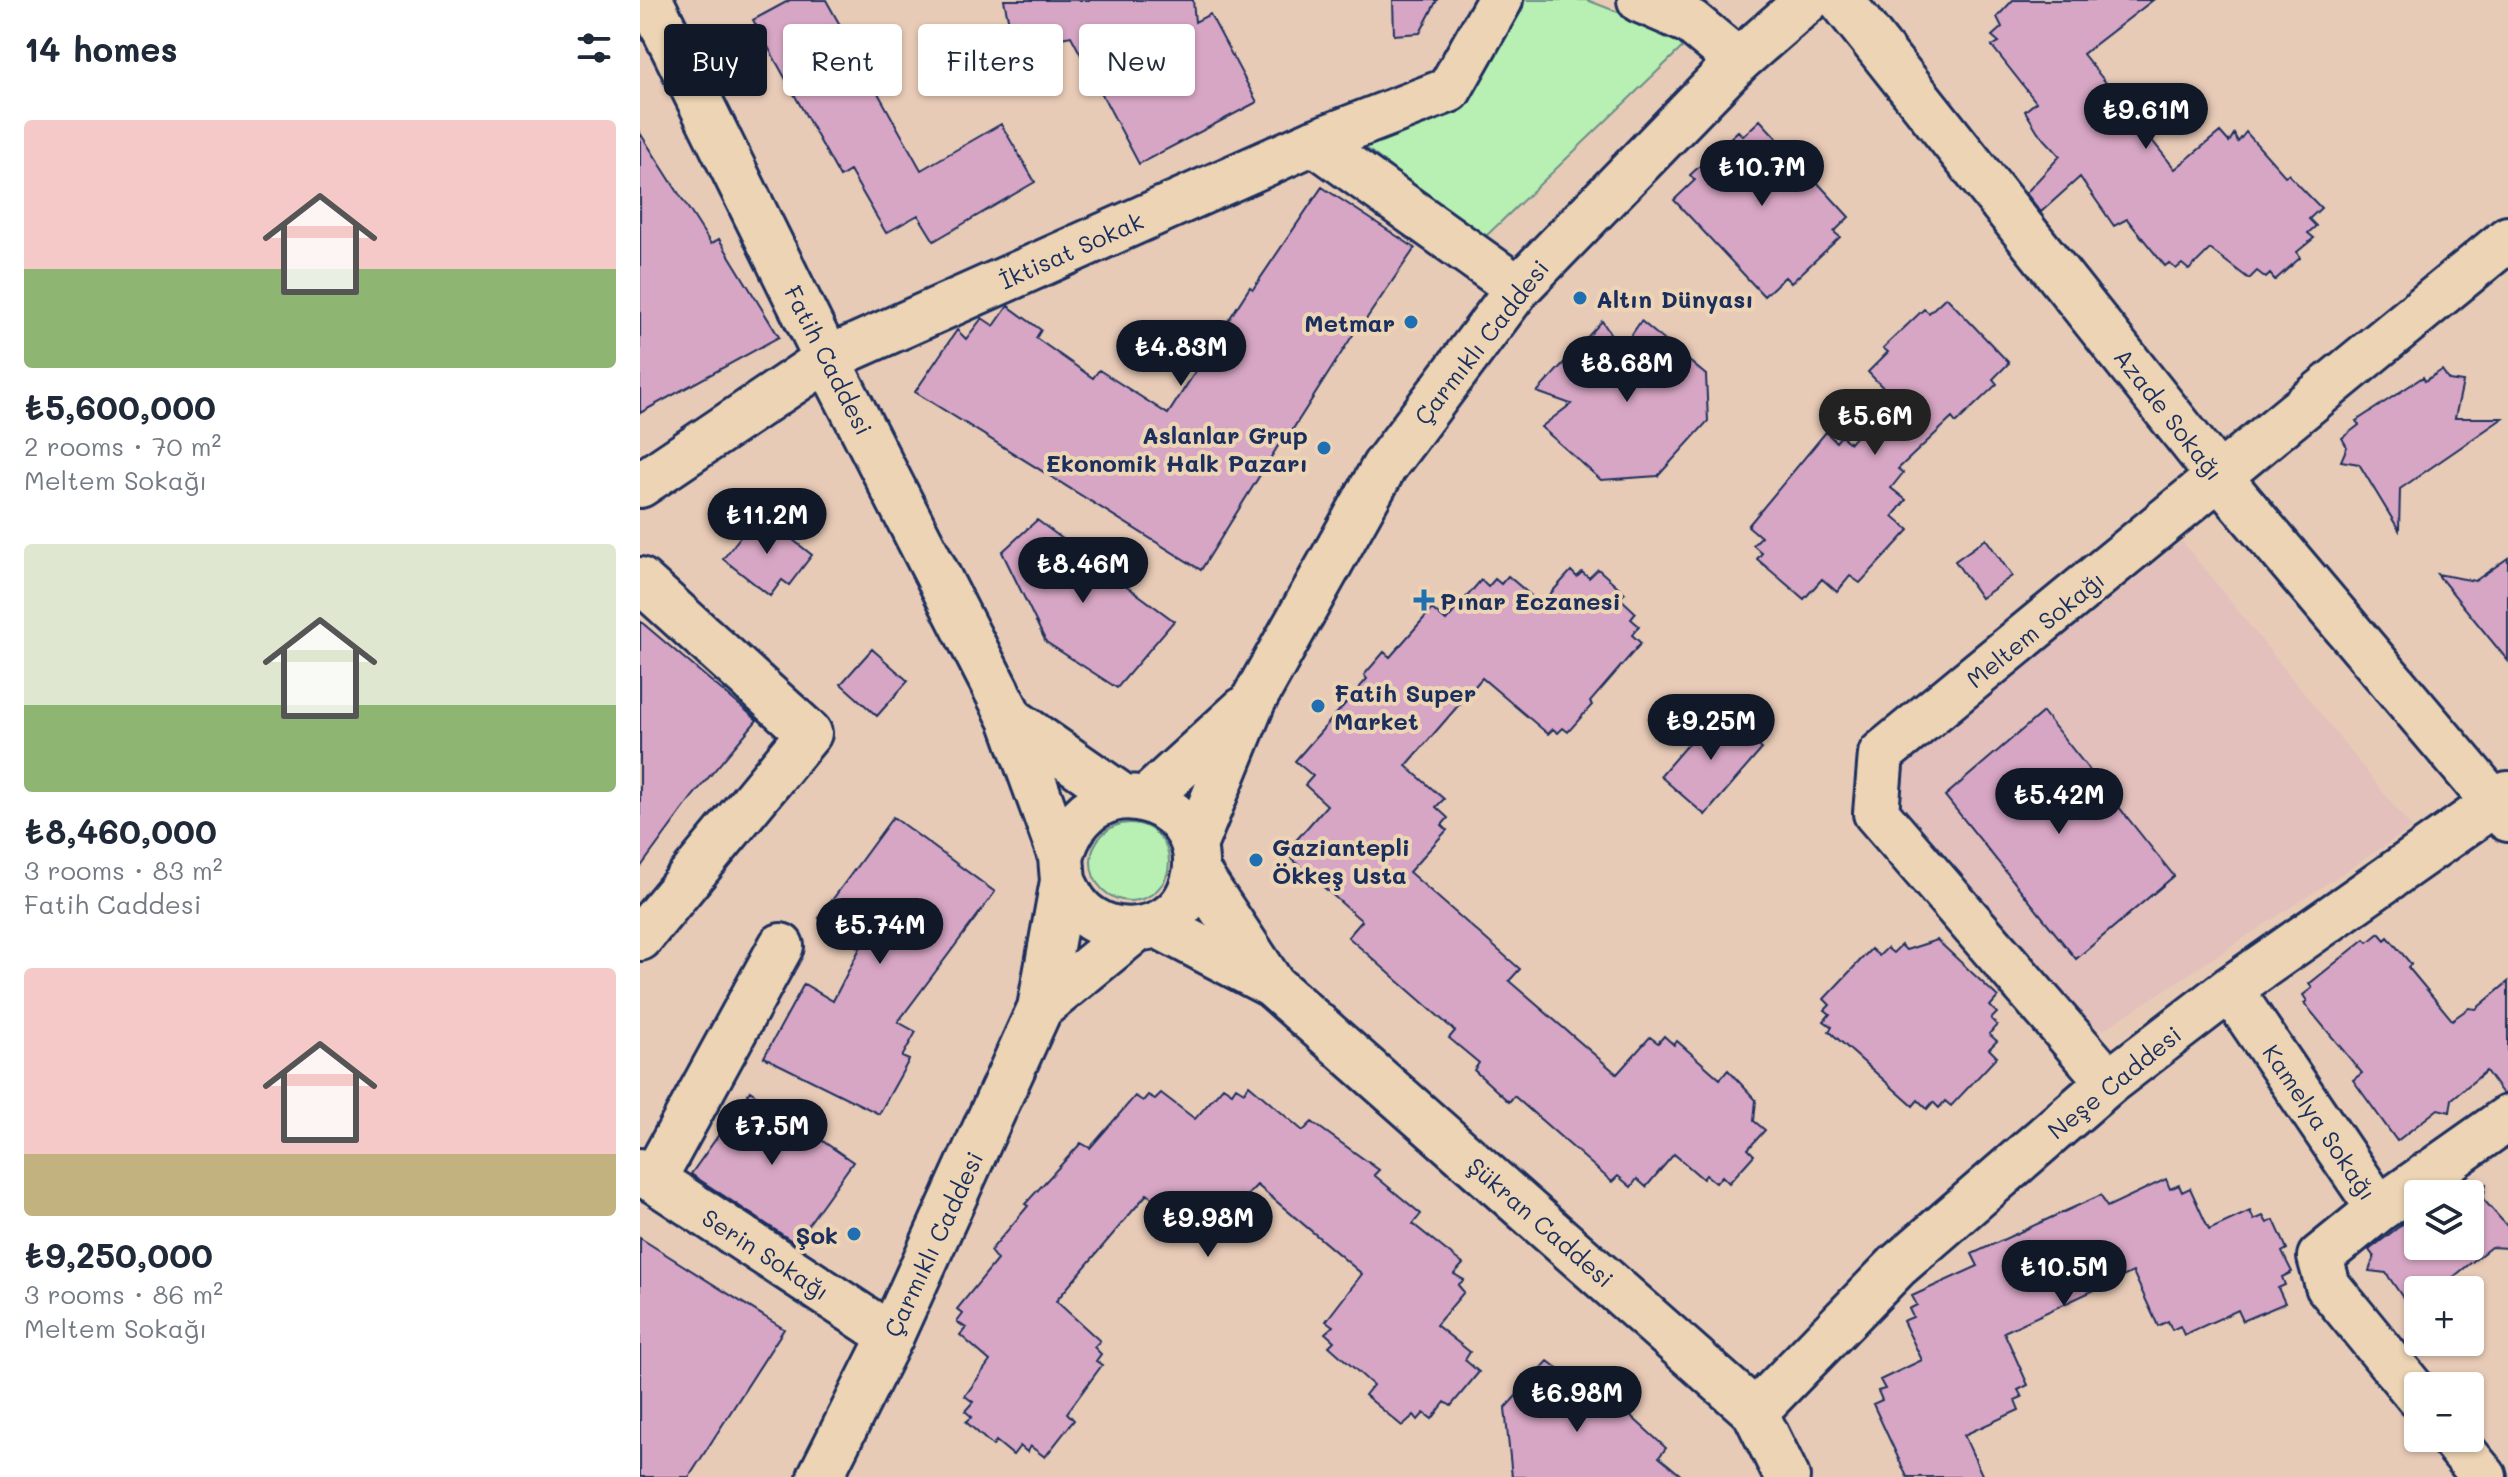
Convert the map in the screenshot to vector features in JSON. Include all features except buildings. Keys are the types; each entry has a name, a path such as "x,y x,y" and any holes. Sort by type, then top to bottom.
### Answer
{"street":[{"name":"Fatih Caddesi","path":"650,0 827,359 1011,719 1062,869"},
{"name":"İktisat Sokak","path":"640,485 827,359 1314,142 1449,90 1500,0"},
{"path":"1640,0 1691,22 1738,61"},
{"name":"Çarmıklı Caddesi","path":"1253,701 1384,467 1518,288 1738,61 1808,0"},
{"name":"Azade Sokağı","path":"1841,0 2220,478 2504,806"},
{"path":"1314,142 1518,288"},
{"name":"Meltem Sokağı","path":"2109,1082 1876,813 1881,754 2508,239"},
{"path":"640,580 809,733 640,938"},
{"path":"1040,1008 1068,835 1081,816 1100,802 1135,798 1253,701"},
{"path":"1040,1008 1145,928 1176,911 1190,892 1195,858 1253,701"},
{"path":"1011,719 1135,798 1168,809 1184,825 1195,858 1272,985"},
{"name":"Neşe Caddesi","path":"1755,1412 1897,1266 2109,1082 2230,989 2504,806"},
{"path":"1062,869 1073,901 1090,918 1111,929 1145,928 1272,985"},
{"path":"647,1176 781,946"},
{"name":"Şükran Caddesi","path":"1272,985 1755,1412 1787,1477"},
{"name":"Kamelya Sokağı","path":"2230,989 2379,1209 2320,1257 2328,1286 2404,1379"},
{"name":"Çarmıklı Caddesi","path":"820,1476 891,1336 1040,1008"},
{"path":"2379,1209 2508,1118"},
{"name":"Serin Sokağı","path":"647,1176 891,1336"},
{"path":"2463,1452 2484,1477"}],"shaded area":[{"path":"2182,541 2412,828 2105,1029 2080,1024 1897,801 1903,765"}],"green space":[{"path":"1524,0 1587,0 1690,40 1483,239 1361,144 1459,103"},
{"path":"1130,823 1145,826 1157,835 1166,847 1169,862 1166,877 1157,889 1145,898 1130,901 1115,898 1103,889 1094,877 1091,862 1094,847 1103,835 1115,826"}],"place":[{"name":"Altın Dünyası","path":"1580,298"},
{"name":"Metmar","path":"1411,322"},
{"name":"Aslanlar Grup Ekonomik Halk Pazarı","path":"1324,448"},
{"name":"Pınar Eczanesi","path":"1424,600"},
{"name":"Fatih Super Market","path":"1318,706"},
{"name":"Gaziantepli Ökkeş Usta","path":"1256,860"},
{"name":"Şok","path":"854,1234"}]}
